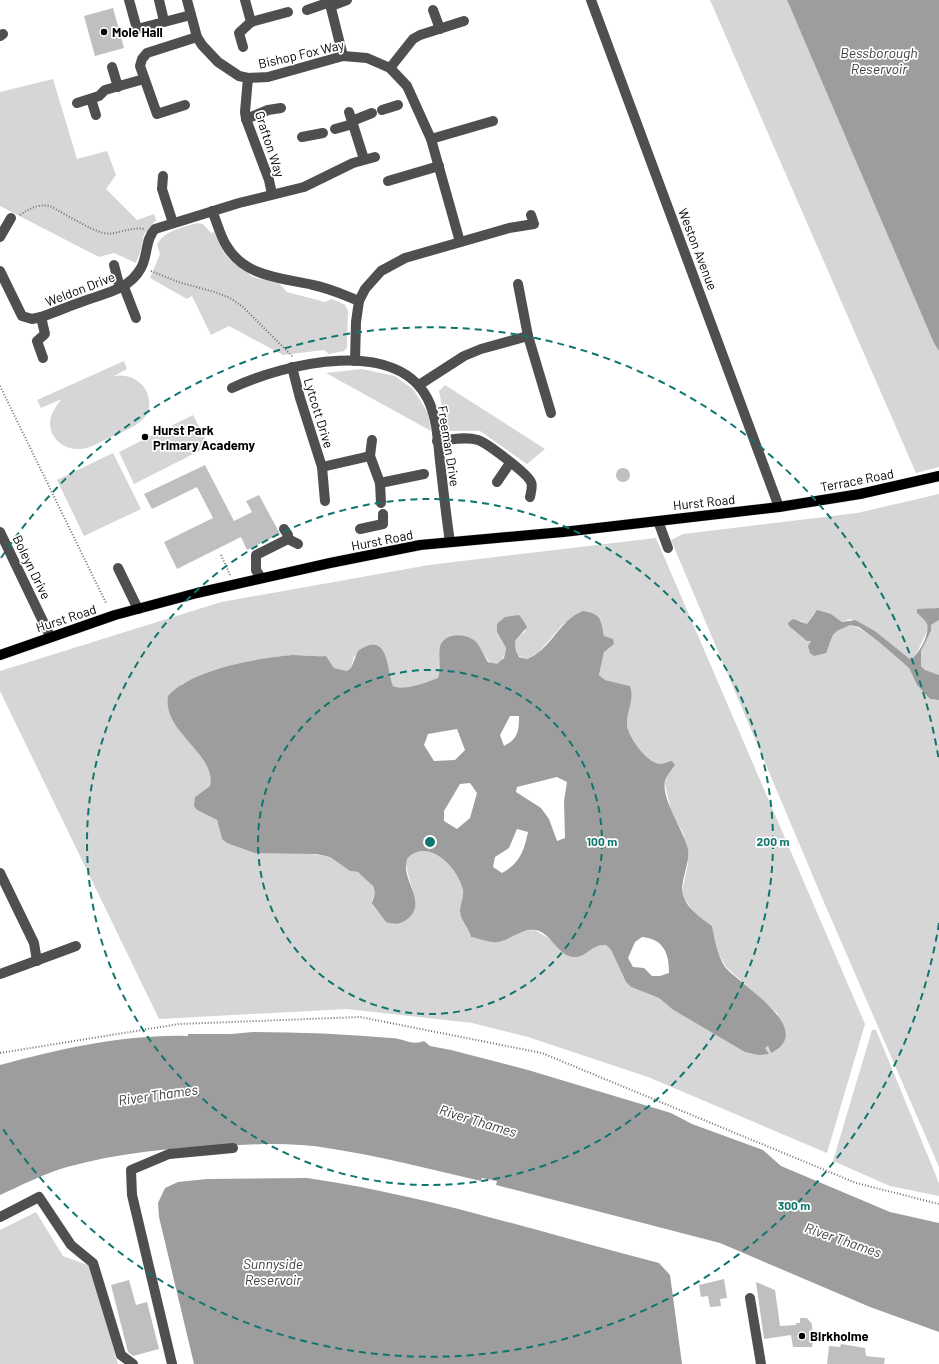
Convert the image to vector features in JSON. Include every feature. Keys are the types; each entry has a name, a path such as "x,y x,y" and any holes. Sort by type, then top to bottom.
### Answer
{"main road":[{"name":"Terrace Road","path":"779,507 860,494 939,476"},
{"name":"Hurst Road","path":"0,655 50,636 138,609 197,593 330,563 420,545 779,507"}],"street":[{"path":"129,0 138,29 191,15"},
{"path":"159,0 164,21"},
{"name":"Bishop Fox Way","path":"187,0 198,37 208,52 224,67 239,76 248,78 268,77 343,56 367,58 390,68 407,86 431,139 440,166 460,242"},
{"path":"307,10 330,3 347,0"},
{"name":"Weston Avenue","path":"591,0 779,507"},
{"path":"330,3 343,56"},
{"path":"246,5 251,22"},
{"path":"433,10 440,29"},
{"path":"243,47 239,33 251,22 288,14"},
{"path":"390,68 413,39 464,21"},
{"path":"185,105 158,117 140,66 142,59 147,53 198,37"},
{"path":"112,67 118,87"},
{"name":"Grafton Way","path":"248,78 245,112 246,119 269,180 272,194"},
{"path":"77,104 99,96 104,90 144,79"},
{"path":"91,99 96,115"},
{"path":"382,110 398,105"},
{"path":"246,119 268,110 281,108"},
{"path":"335,129 351,119 372,113"},
{"path":"351,119 364,159"},
{"path":"431,139 493,121"},
{"path":"302,137 323,133"},
{"name":"Grafton Way","path":"212,211 272,194 304,187 364,159 375,157"},
{"path":"388,181 440,166"},
{"path":"163,176 162,189 173,223"},
{"path":"151,233 155,229 212,211 226,246 237,259 250,269 266,276 314,285 359,301"},
{"path":"355,361 356,322 359,301 371,281 381,271 405,258 509,228 534,224 531,216"},
{"path":"0,237 11,218"},
{"name":"Weldon Drive","path":"0,272 4,291 22,316 32,319 41,317 122,287 132,280 142,267 146,258 151,233"},
{"path":"114,265 136,318"},
{"path":"518,284 528,336 551,413"},
{"path":"41,317 45,334 37,341 43,358"},
{"path":"419,385 470,353 528,336"},
{"name":"Freeman Drive","path":"232,388 270,372 296,366 355,361 382,364 395,368 419,385 430,404 437,441 450,542"},
{"name":"Lytcott Drive","path":"296,366 300,398 322,466 325,501"},
{"path":"437,441 463,438 478,440 496,451 528,477 532,484 530,497"},
{"path":"360,529 383,524 380,483 370,456 372,440"},
{"name":"Lytcott Drive","path":"322,466 370,456"},
{"path":"496,482 510,463"},
{"path":"380,483 424,474"},
{"path":"658,521 668,548"},
{"path":"284,529 288,535 288,539"},
{"name":"Boleyn Drive","path":"0,532 50,636"},
{"path":"288,539 298,544"},
{"path":"261,578 256,570 256,555 288,539"},
{"path":"118,568 138,609"},
{"path":"0,873 34,943 37,961"},
{"path":"0,974 76,946"},
{"path":"172,1364 132,1196 131,1170 169,1154 233,1148"},
{"path":"0,1217 39,1197 71,1245 93,1262 121,1355 133,1364"},
{"path":"750,1298 761,1364"}],"path":[{"path":"11,218 18,216 33,206 43,205 50,206 103,233 114,234 135,228 142,228 151,233"},
{"path":"142,267 178,282 215,292 230,298 243,307 296,366"},
{"path":"0,386 106,603"},
{"path":"221,555 232,578"},
{"path":"0,1053 179,1024 360,1017 542,1053 856,1182 939,1204"}],"shaded area":[{"path":"710,0 787,0 939,351 939,467 916,473"},
{"path":"53,79 77,159 107,151 116,175 106,189 137,220 154,214 156,220 144,234 136,263 114,253 99,257 0,206 0,92"},
{"path":"197,223 203,224 211,233 214,232 224,253 231,261 253,277 279,283 287,292 325,302 332,299 345,305 348,311 347,348 344,351 329,354 324,350 283,355 229,326 211,335 192,296 187,299 150,278 160,254 157,245 160,240 174,230"},
{"path":"124,361 127,369 114,376 122,375 130,377 137,380 143,386 149,400 149,408 146,415 136,425 90,447 75,449 61,444 53,435 50,420 53,411 62,399 41,408 37,400"},
{"path":"362,369 395,376 413,389 428,413 431,431 326,373"},
{"path":"445,385 545,449 527,464 480,431 447,431 439,391"},
{"path":"193,415 209,446 134,484 119,452"},
{"path":"113,453 141,509 84,536 57,480"},
{"path":"939,494 939,608 917,613 927,622 928,629 914,659 911,660 875,631 851,619 842,622 831,614 814,613 807,624 799,620 811,643 830,644 833,635 837,631 850,625 859,628 879,642 909,668 917,685 930,699 939,700 939,1167 823,900 671,540 683,534 857,513"},
{"path":"656,538 865,1024 827,1153 648,1077 528,1037 472,1023 347,1009 159,1019 0,691 0,671 221,602 429,565","holes":["601,620 604,636 607,638 599,675 605,680 630,686 631,702 627,721 630,736 641,752 654,763 658,764 668,761 665,784 671,811 684,835 688,864 682,891 683,896 694,913 712,926 718,953 726,967 778,1014 771,1053 768,1046 764,1048 769,1054 700,1024 672,1009 659,998 631,987 626,982 611,950 606,945 596,946 579,956 562,953 550,939 535,930 523,931 497,942 471,937 460,914 463,893 460,881 449,864 433,853 424,851 415,853 407,859 408,874 414,896 412,911 408,918 372,900 375,893 371,882 358,872 350,871 330,857 222,839 217,820 197,810 195,797 210,786 211,778 205,762 178,728 181,684 194,678 235,665 292,655 326,656 334,668 347,671 351,668 354,656 391,681 393,686 410,687 438,678 440,674 477,643 484,655 492,664 496,665 500,663 506,648 497,632 526,630 515,641 517,655 527,659 539,652 564,623"]},
{"path":"939,620 939,675 925,670 921,666 921,651 931,631 931,625"},
{"path":"872,1030 876,1030 939,1183 939,1196 890,1186 833,1161"},
{"path":"36,1212 63,1256 90,1266 118,1364 0,1364 0,1230"}],"water":[{"name":"Bessborough Reservoir","path":"787,0 939,0 939,351 934,343"},
{"path":"939,608 939,620 931,625 931,631 921,651 921,666 925,670 939,675 939,700 930,699 917,685 909,668 859,627 850,625 837,631 833,635 826,653 814,656 810,653 808,646 811,641 807,641 789,626 788,623 793,619 807,624 817,610 831,614 842,622 855,620 875,631 911,660 921,648 927,631 926,622 917,613 917,609"},
{"path":"583,611 594,614 600,619 604,636 613,639 614,644 604,652 599,675 605,680 630,686 632,696 627,726 631,737 639,749 644,755 655,763 662,764 672,761 675,765 666,778 665,785 669,804 686,842 688,850 688,861 682,885 683,895 691,909 712,926 718,952 725,967 771,1008 781,1020 786,1032 783,1043 771,1053 768,1046 765,1048 769,1054 759,1055 745,1052 672,1009 659,998 631,987 626,982 611,950 606,945 597,946 583,955 575,957 569,956 559,950 547,936 536,930 521,932 498,942 471,937 460,914 463,890 460,881 449,864 433,853 424,851 415,853 407,859 406,868 414,894 415,908 406,920 396,924 386,922 372,903 375,893 373,886 358,872 350,871 330,857 316,854 255,853 227,843 222,839 217,820 197,810 194,806 195,797 210,786 210,774 206,764 180,732 168,709 168,696 178,687 192,679 208,672 244,662 292,655 326,656 334,668 347,671 351,668 358,651 368,646 376,645 381,648 387,661 393,686 410,687 438,678 440,670 440,647 446,638 457,635 468,637 477,643 488,662 497,664 504,658 506,648 497,632 497,624 505,617 519,615 527,627 515,641 516,651 519,657 527,659 542,649 575,615","holes":["510,716 519,716 519,726 515,737 504,746 500,735","457,729 465,750 455,760 434,761 424,745 428,734","557,777 567,782 564,801 565,838 557,841 549,819 541,808 516,792 517,787","470,783 477,793 470,818 457,829 444,821 444,811 460,784","517,829 528,832 523,851 517,861 502,873 493,867 495,857 509,848","642,937 649,938 660,944 666,953 669,973 660,976 652,976 644,968 633,967 628,958 635,942"]},
{"name":"River Thames","path":"253,1032 339,1034 395,1038 415,1043 424,1041 430,1046 528,1070 671,1113 692,1124 763,1150 781,1166 890,1212 939,1223 939,1332 870,1307 720,1243 496,1185 497,1181 482,1178 481,1181 385,1159 314,1146 261,1144 183,1148 124,1155 67,1167 0,1195 0,1065 69,1048 140,1037"},
{"name":"Sunnyside Reservoir","path":"307,1178 351,1185 440,1204 659,1263 670,1275 682,1364 194,1364 159,1217 158,1203 165,1188 178,1182 207,1179"}],"building":[{"name":"Mole Hall","path":"113,8 124,48 95,56 84,16"},
{"path":"205,465 234,521 252,512 246,501 259,495 280,534 247,550 241,537 177,569 164,542 213,518 197,487 152,509 144,494"},
{"path":"623,468 628,470 630,475 628,480 623,482 618,480 616,475 618,470"},
{"path":"724,1279 727,1298 720,1299 721,1306 710,1307 708,1296 701,1297 699,1285"},
{"path":"129,1280 136,1305 147,1302 159,1349 133,1356 128,1352 111,1285"},
{"path":"756,1282 775,1290 780,1326 796,1325 796,1323 800,1323 800,1318 807,1318 812,1324 812,1347 793,1347 791,1335 764,1339"},
{"path":"841,1344 865,1348 866,1356 885,1358 884,1364 827,1364 829,1346 840,1347"}],"place":[{"name":"Mole Hall","path":"104,32"},
{"name":"Hurst Park Primary Academy","path":"145,437"},
{"name":"Birkholme","path":"802,1336"}]}
